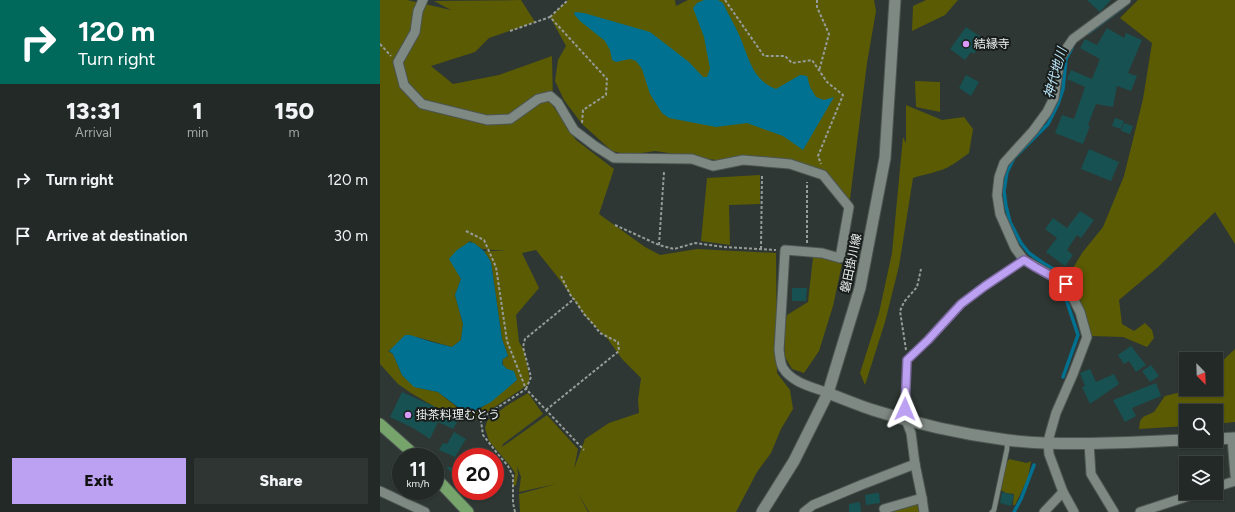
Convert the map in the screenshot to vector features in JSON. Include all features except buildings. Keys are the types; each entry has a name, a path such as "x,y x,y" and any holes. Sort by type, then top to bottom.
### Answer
{"main road":[{"name":"磐田掛川線","path":"762,512 794,461 828,393 860,288 885,158 895,0"},
{"path":"828,393 871,410 906,420 963,433 1007,440 1089,443 1179,440"},
{"path":"380,424 407,448"},
{"path":"1223,438 1234,438"},
{"path":"444,487 468,512"}],"street":[{"path":"423,0 418,11 415,32 398,62 404,85 422,104 487,120 510,119 538,99 550,96 558,103 574,130 614,158 692,159 713,166 743,160 790,164 823,175 849,207 840,258 822,253 785,250 779,350 781,364 787,373 798,381 828,393"},
{"path":"1074,512 1063,492 1050,454 1048,442 1056,413 1073,374 1086,337 1080,312 1066,284 1024,260 1015,248 1000,214 998,194 999,177 1004,163 1033,131 1047,112 1054,98 1060,58 1072,39 1126,0"},
{"path":"906,420 911,433 924,512"},
{"path":"1234,438 1235,475"},
{"path":"1089,443 1091,474 1114,512"},
{"path":"804,512 814,505 915,464"},
{"path":"1223,485 1235,481"},
{"path":"380,491 425,512"},
{"path":"1044,512 1063,492"},
{"path":"884,509 922,498"},
{"path":"1140,512 1179,499"}],"lane":[{"path":"906,420 905,402 907,360 928,340 961,304 1024,260"},
{"path":"992,512 994,510 1007,449 1007,440"}],"path":[{"path":"510,31 550,17 568,0"},
{"path":"725,0 764,56 785,56 792,63 812,60 827,82 843,95 818,156 823,175"},
{"path":"817,0 817,7 829,34 819,71"},
{"path":"550,17 607,79 606,95 583,110 582,124"},
{"path":"380,44 398,62"},
{"path":"658,245 664,172"},
{"path":"761,249 762,174"},
{"path":"806,252 807,182"},
{"path":"615,225 658,245 674,249 695,243 724,247 785,250"},
{"path":"466,231 484,240 496,267 507,342 526,389 584,450"},
{"path":"907,360 900,311 904,302 916,287 921,269"},
{"path":"546,410 620,351 618,342 600,333 584,314 572,298 561,276"},
{"path":"515,512 513,503 513,476 508,466 483,435 481,421 486,415 526,389 531,377 522,347 525,339 574,299"}],"shaded area":[{"path":"380,0 407,0 451,10 434,1 521,0 535,22 489,38 475,52 431,66 453,84 499,75 552,56 553,106 576,140 614,169 599,214 645,247 660,255 697,249 776,253 777,373 790,390 793,409 781,429 771,453 757,472 736,512 589,512 577,492 588,512 520,512 519,494 556,484 519,492 521,477 517,466 518,475 516,485 513,486 515,473 504,459 504,448 495,448 489,441 485,428 487,421 506,406 528,393 543,414 503,444 502,447 547,415 578,449 574,469 585,439 609,423 639,413 638,400 641,378 622,359 607,338 585,316 560,280 536,250 522,253 539,288 516,315 519,342 524,350 529,375 529,384 477,419 465,419 435,407 398,384 380,364","holes":["470,241 482,249 506,251 484,251 491,262 502,339 508,356 503,359 503,365 517,380 476,412 463,412 438,392 415,387 402,375 393,354 388,351 417,337 452,347 461,340 463,324 455,295 461,279 450,259"]},
{"path":"568,0 675,0 676,6 688,0 874,0 876,11 867,63 849,207 823,171 789,162 716,160 655,151 629,155 612,151 582,124 564,100 555,81 558,60 566,46 550,17"},
{"path":"926,0 958,0 945,15 912,31 913,6"},
{"path":"1138,0 1235,0 1235,244 1215,212 1157,268 1119,300 1122,324 1134,331 1145,323 1152,330 1154,338 1147,347 1123,337 1092,336 1088,328 1086,315 1069,275 1082,253 1103,227 1124,176 1143,99 1152,43 1120,18"},
{"path":"915,81 940,82 940,112 916,107"},
{"path":"906,105 942,120 964,117 973,129 969,153 946,168 913,178 899,266 885,322 865,385 860,373 879,313 892,253 903,137 906,143"},
{"path":"760,175 760,204 729,205 730,245 701,241 707,178"},
{"path":"813,257 822,257 842,264 833,306 819,351 804,373 792,369 785,357 784,327 787,315 808,302"},
{"path":"1235,349 1235,422 1223,423 1223,404 1179,404 1179,426 1139,429 1140,421 1143,417 1154,412 1165,396 1179,393 1179,396 1223,396 1223,360"},
{"path":"1009,459 1027,463 1031,461 1028,478 1015,505 1013,505 1014,494 1006,493 1001,490 1002,474"},
{"path":"922,498 924,512 895,512 888,507"}],"water":[{"path":"704,0 718,0 723,3 738,33 752,68 768,85 776,89 800,75 807,76 810,87 816,97 824,100 834,97 803,150 783,136 747,123 716,127 669,118 662,113 650,94 642,69 636,61 630,59 616,62 612,60 610,50 605,41 580,21 574,14 575,12 584,13 650,32 689,62 703,77 707,77 710,69 704,37 693,8 697,3"},
{"path":"469,242 474,243 484,251 491,262 502,339 508,356 503,359 502,364 507,369 514,371 517,380 491,402 469,412 458,407 438,392 414,387 402,375 393,354 389,351 405,335 410,335 452,347 461,340 463,324 455,295 461,279 449,259 457,250"}],"waterway":[{"name":"神代地川","path":"1088,33 1123,7"},
{"name":"神代地川","path":"1058,276 1055,270 1029,253 1021,243 1010,222 1004,191 1007,172 1014,158 1048,124 1058,104 1063,89 1066,59 1072,48"},
{"name":"神代地川","path":"1061,284 1078,335 1063,377"},
{"name":"神代地川","path":"1014,512 1021,499 1034,465"}],"place":[{"name":"結縁寺","path":"966,44"},
{"name":"掛茶料理むとう","path":"408,415"}],"route":[{"path":"905,409 907,360 928,340 961,304 1024,260 1066,284"}]}
